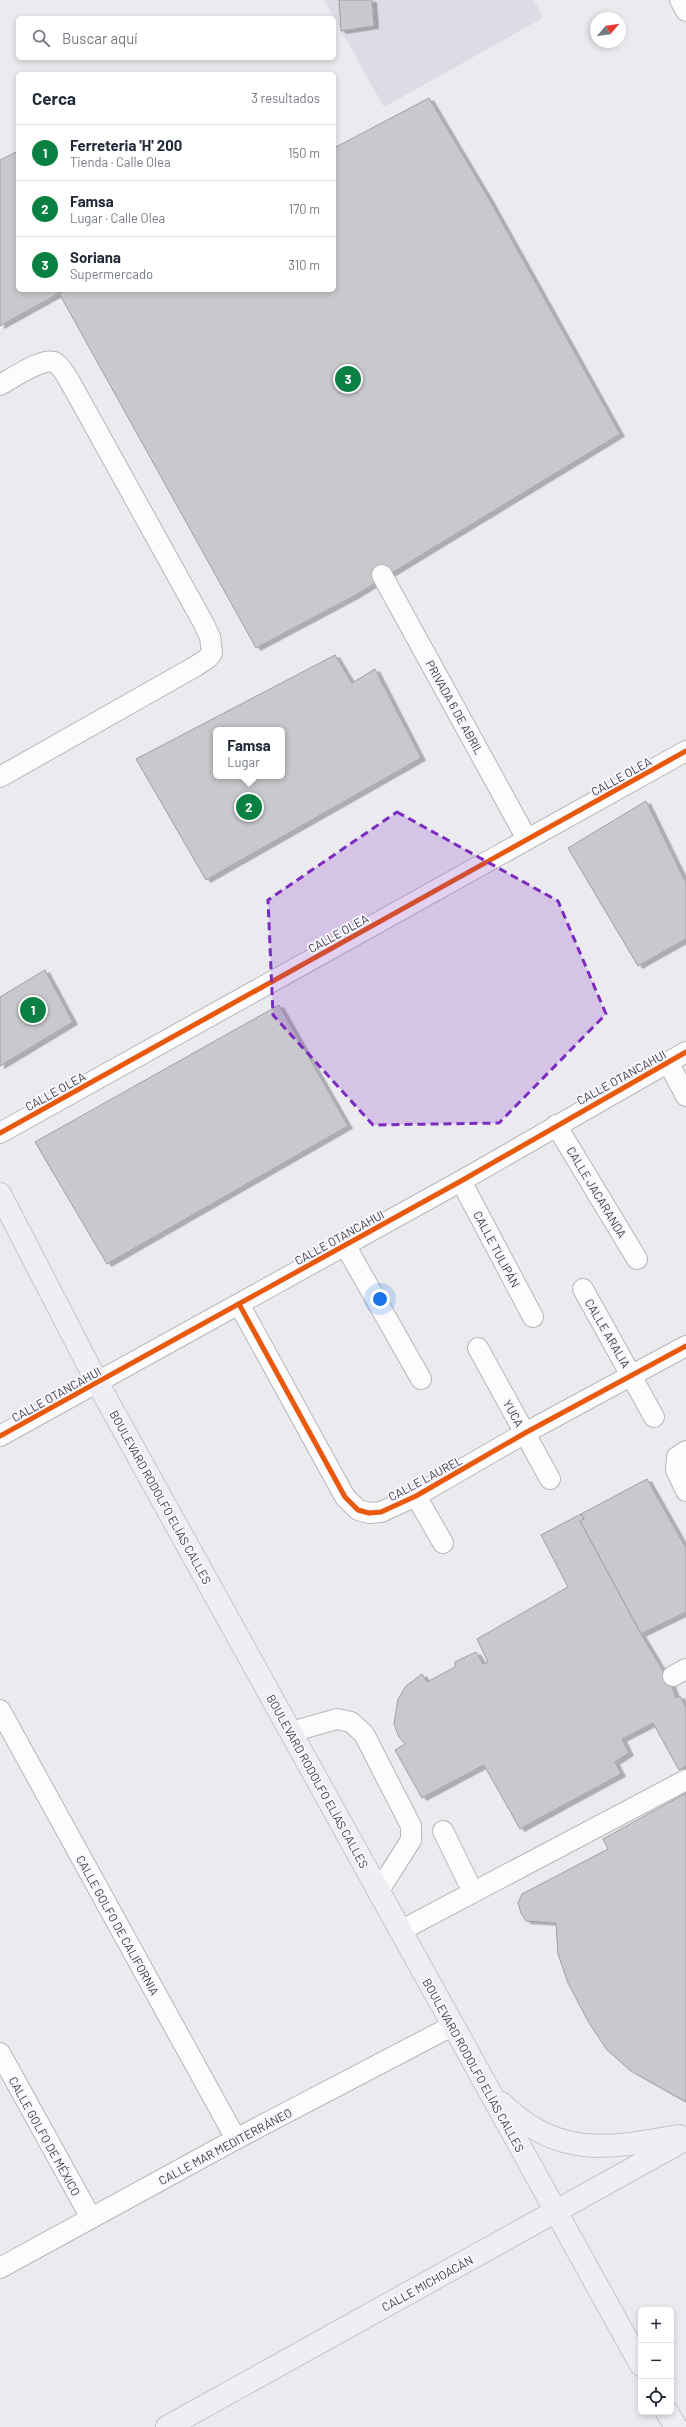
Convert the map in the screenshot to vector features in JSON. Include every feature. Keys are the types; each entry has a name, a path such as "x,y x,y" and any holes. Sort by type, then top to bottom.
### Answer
{"main road":[{"name":"BOULEVARD RODOLFO ELÍAS CALLES","path":"0,1194 97,1382 452,2026 638,2360"},
{"path":"488,2091 515,2116 552,2138 568,2143 610,2147 686,2135"},
{"name":"CALLE MICHOACÁN","path":"167,2427 686,2139"},
{"path":"669,2415 676,2427"}],"street":[{"path":"680,0 686,11"},
{"path":"0,385 43,362 52,361 57,364 74,389 204,624 210,637 212,653 196,666 0,777"},
{"name":"PRIVADA 6 DE ABRIL","path":"382,575 527,839"},
{"name":"CALLE OLEA","path":"0,1133 686,751"},
{"name":"CALLE OTANCAHUI","path":"0,1436 461,1181 556,1125 686,1052"},
{"path":"668,1062 686,1096"},
{"name":"CALLE JACARANDA","path":"556,1125 637,1259"},
{"name":"CALLE TULIPÁN","path":"461,1181 533,1317"},
{"path":"345,1245 422,1379"},
{"name":"CALLE ARALIA","path":"583,1289 654,1417"},
{"name":"CALLE LAUREL","path":"239,1304 345,1497 358,1510 369,1513 381,1512 416,1496 525,1433 686,1346"},
{"name":"YUCA","path":"478,1348 550,1479"},
{"path":"686,1451 677,1457 676,1470 686,1491"},
{"path":"416,1496 443,1543"},
{"name":"CALLE GOLFO DE CALIFORNIA","path":"0,1710 236,2139"},
{"path":"291,1732 337,1719 351,1722 364,1734 411,1826 411,1840 378,1892"},
{"path":"400,1930 686,1780"},
{"path":"443,1831 473,1892"},
{"name":"CALLE MAR MEDITERRÁNEO","path":"0,2268 236,2139 452,2026"},
{"name":"CALLE GOLFO DE MÉXICO","path":"0,2053 91,2218"}],"highlighted area":[{"path":"397,812 558,901 606,1014 499,1123 373,1125 273,1015 268,900"}],"shaded area":[{"path":"324,0 534,0 543,18 384,107 336,21 336,16 333,16"}],"building":[{"path":"339,0 372,0 374,26 341,31"},
{"path":"429,98 489,199 620,434 354,596 256,648 59,293 336,292 336,147"},
{"path":"16,152 16,292 61,292 0,326 0,160"},
{"path":"335,655 352,683 375,669 421,758 206,880 136,759"},
{"path":"646,801 686,883 686,939 638,966 568,848"},
{"path":"45,970 73,1022 0,1066 0,997"},
{"path":"279,1005 348,1126 107,1264 35,1142"},
{"path":"647,1479 686,1548 686,1612 641,1634 580,1521 584,1519 581,1514"},
{"path":"581,1514 584,1519 580,1521 641,1634 671,1684 676,1698 680,1696 686,1708 686,1766 679,1770 653,1723 622,1739 629,1753 615,1762 621,1774 520,1829 484,1765 422,1798 395,1750 405,1744 399,1737 394,1724 398,1699 406,1686 422,1674 427,1682 455,1667 455,1662 476,1652 483,1664 488,1662 477,1639 568,1587 541,1535"},
{"path":"686,1793 686,2102 631,2071 607,2050 589,2023 568,1983 558,1954 556,1923 526,1921 521,1913 518,1903 522,1894 608,1849 603,1839"}],"cycle path":[{"path":"0,1133 686,751"},
{"path":"0,1436 461,1181 686,1052"},
{"path":"239,1304 345,1497 358,1510 369,1513 381,1512 416,1496 525,1433 686,1346"}],"place":[{"name":"Soriana","path":"348,379"},
{"name":"Famsa","path":"249,807"},
{"name":"Ferreteria 'H' 200","path":"33,1010"}]}
